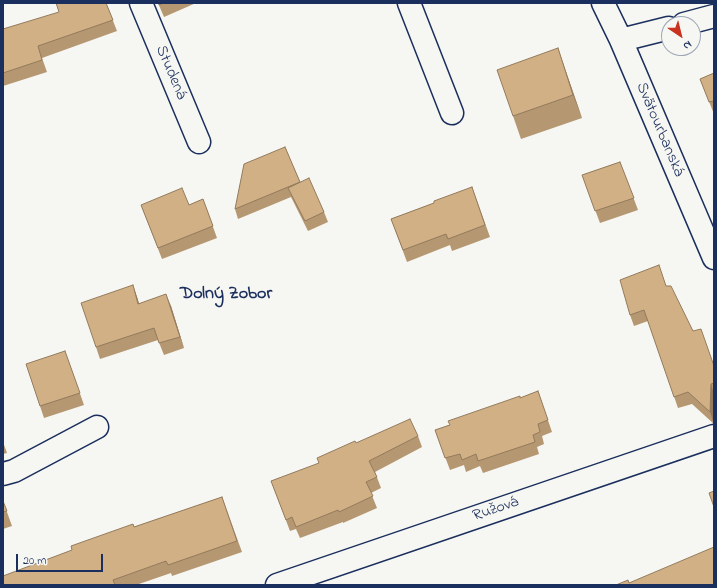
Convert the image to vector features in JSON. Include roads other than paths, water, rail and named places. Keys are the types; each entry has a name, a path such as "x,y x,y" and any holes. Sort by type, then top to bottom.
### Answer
{"street":[{"name":"Studená","path":"140,3 199,142"},
{"path":"408,3 452,113"},
{"name":"Svätourbanská","path":"603,3 714,258"},
{"path":"701,19 714,16"},
{"path":"620,40 661,30"},
{"path":"3,474 14,471 97,428"},
{"name":"Ružová","path":"277,585 714,436"}],"district":[{"name":"Dolný Zobor","path":"226,295"}]}
